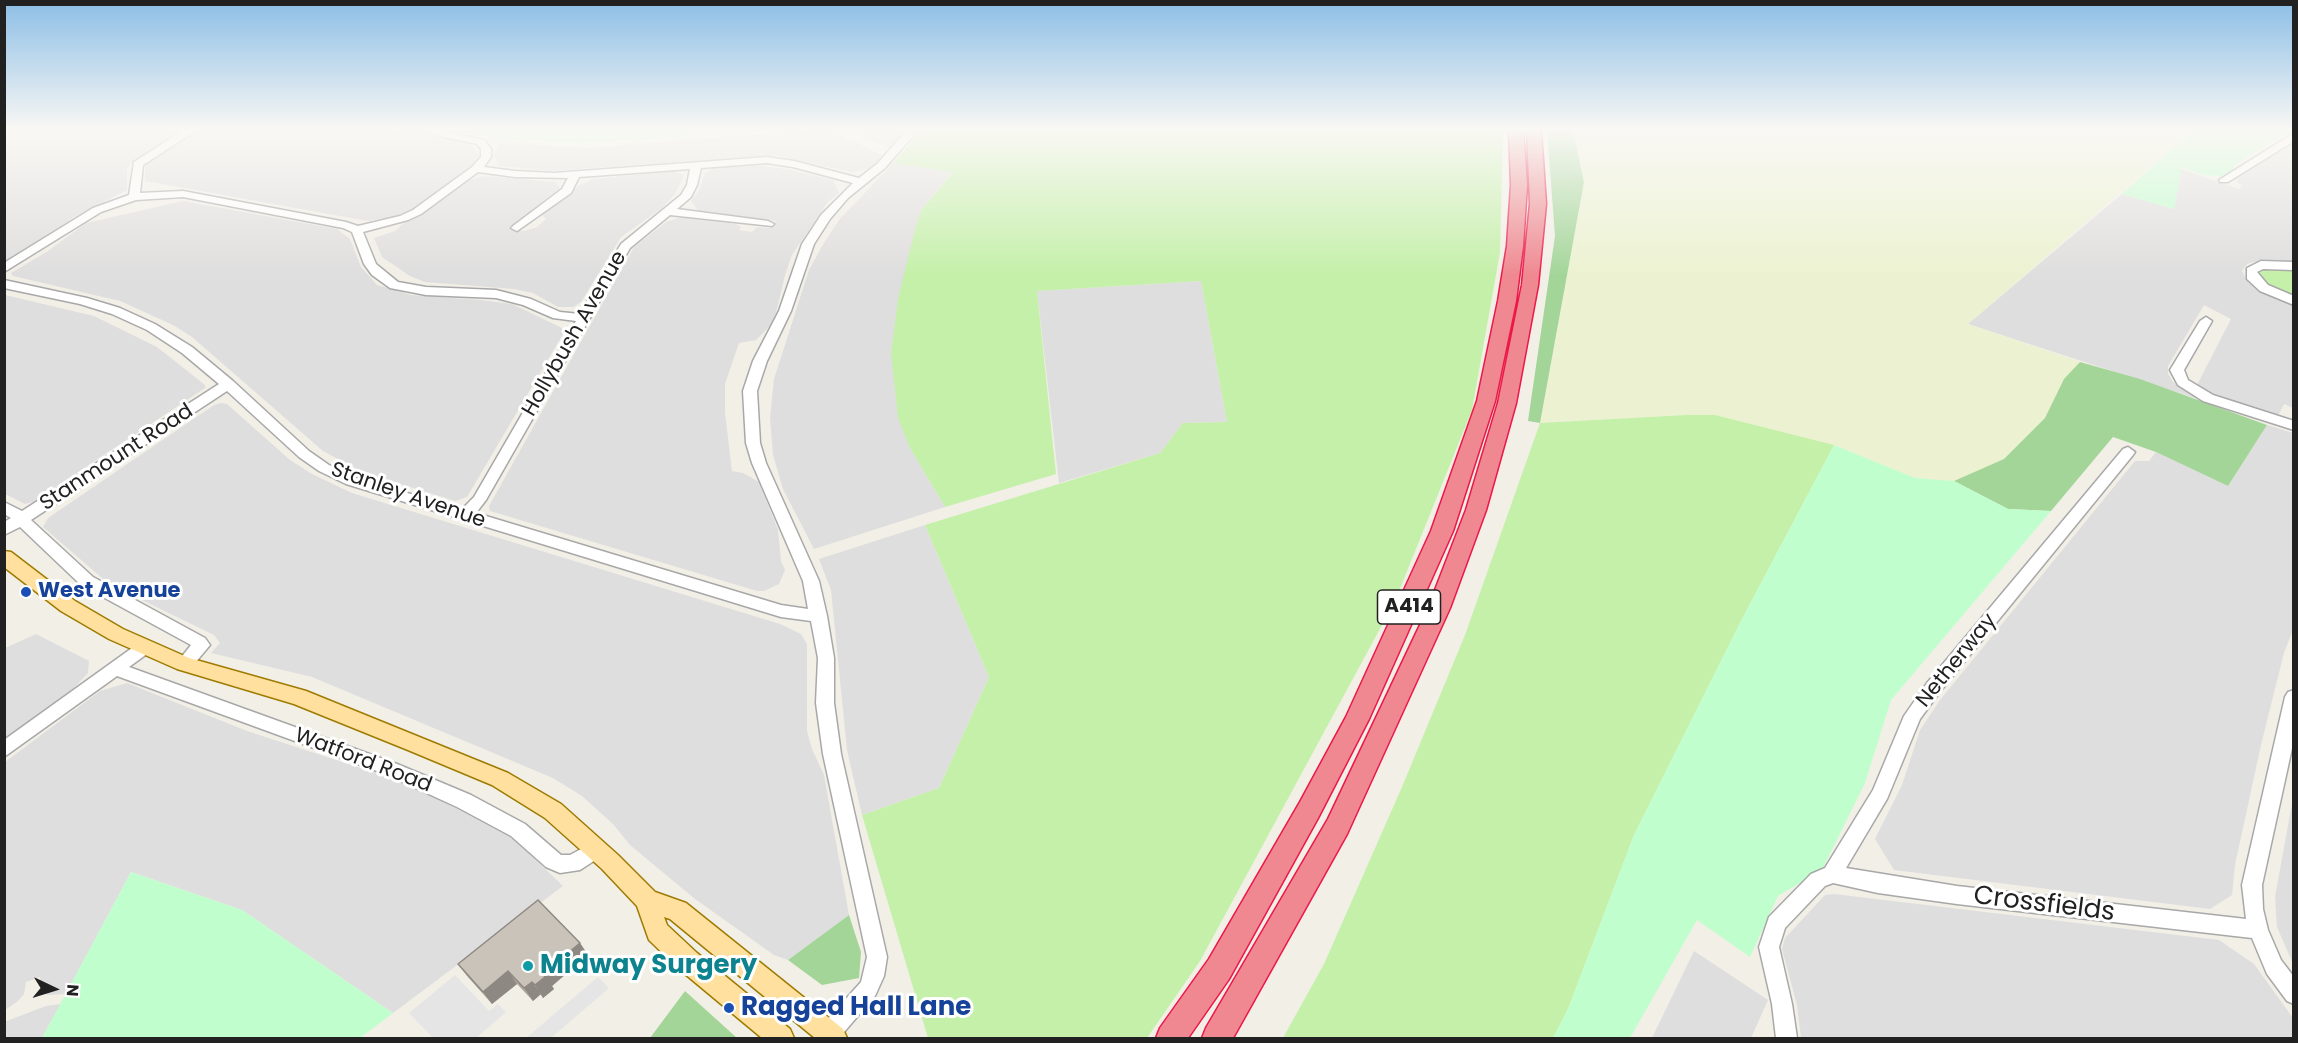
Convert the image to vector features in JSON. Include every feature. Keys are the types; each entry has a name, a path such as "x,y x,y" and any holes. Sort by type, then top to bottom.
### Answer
{"highway":[{"name":"A414","path":"1172,1038 1219,969 1357,719 1442,531 1486,401 1507,301 1515,246 1519,179"},
{"name":"A414","path":"1217,1038 1338,826 1439,608 1476,510 1507,403 1530,285 1538,204 1537,179"}],"main road":[{"name":"Watford Road","path":"4,557 68,606 145,648 184,664 299,697 500,779 553,811 596,849 647,900 678,911 830,1037"},
{"name":"Watford Road","path":"647,900 657,932 688,961 781,1038"}],"street":[{"path":"134,197 136,179"},
{"path":"4,269 45,245 85,216 134,197 183,194 336,222 357,230 411,216 463,179"},
{"path":"517,228 567,190 573,179"},
{"name":"Hollybush Avenue","path":"465,516 478,500 625,246 638,233 670,212 685,197 693,179"},
{"path":"848,179 862,182"},
{"path":"830,1037 868,989 874,976 877,957 832,754 825,704 826,658 819,616 811,581 759,463 753,443 750,391 760,361 785,311 808,244 834,206 866,179"},
{"path":"670,212 768,224"},
{"path":"357,230 375,272 394,285 426,291 504,296 527,302 557,315 583,318"},
{"path":"2294,266 2261,265 2254,268 2251,276 2264,288 2294,301"},
{"name":"Stanley Avenue","path":"4,284 83,301 116,311 151,327 187,350 228,384 304,454 324,468 361,484 781,611 819,616"},
{"path":"2206,321 2177,370 2183,382 2208,398 2294,426"},
{"name":"Stanmount Road","path":"4,530 228,384"},
{"name":"Netherway","path":"1786,1038 1782,1004 1769,947 1776,923 1818,880 1832,874 1881,794 1913,716 1933,688 2128,453"},
{"path":"4,507 13,512 87,581 200,642 202,645 184,664"},
{"path":"4,750 145,648"},
{"name":"Watford Road","path":"115,669 391,769 464,801 518,830 553,861 560,864 573,864 596,849"},
{"path":"2294,697 2252,885 2253,909 2258,930 2274,967 2294,994"},
{"name":"Crossfields","path":"1832,874 1878,884 1957,895 2258,930"}],"shaded area":[{"path":"5,179 127,179 127,190 74,217 30,248 5,262"},
{"path":"145,179 454,179 414,209 392,217 368,221 145,181"},
{"path":"516,179 556,182 560,188 508,228 524,231 537,227 546,219 542,215 578,186 592,179 682,179 675,194 662,208 621,237 581,302 573,307 558,307 533,293 514,289 425,282 410,276 382,257 374,238 395,231 406,221 423,214 468,180"},
{"path":"703,179 827,179 833,180 839,193 828,202 792,255 776,313 770,326 756,340 739,343 725,384 725,413 732,471 743,473 759,482 778,530 781,561 785,570 779,584 764,591 757,591 490,511 489,506 634,247 666,222 681,217 736,224 741,227 739,230 752,232 757,227 770,228 776,221 698,211 691,201 699,190"},
{"path":"878,179 947,179 922,209 910,448 945,507 814,549 783,489 773,455 770,418 774,379 809,270 839,220"},
{"path":"2179,179 2209,179 2239,189 2242,186 2236,181 2238,179 2293,179 2293,263 2253,262 2247,264 2242,271 2256,288 2293,305 2293,408 2284,404 2278,416 2206,391 2197,385 2231,319 2204,305 2168,366 2168,374 2173,382 2198,399 1968,324 2122,194 2174,209"},
{"path":"183,201 337,229 350,239 361,267 377,285 411,295 512,304 562,328 563,334 467,497 455,501 362,472 323,451 192,337 173,325 120,301 13,276 11,273 48,251 86,223"},
{"path":"1201,281 1227,422 1183,423 1160,453 1059,483 1037,291"},
{"path":"5,295 94,316 157,347 205,385 205,388 33,502 25,504 5,494"},
{"path":"227,404 290,460 312,474 352,493 780,624 801,634 807,644 807,731 812,749 824,775 849,915 788,960 774,955 695,899 630,845 613,824 582,796 553,778 312,677 211,653 220,643 214,635 109,584 43,527 48,518 214,405"},
{"path":"2267,425 2293,433 2293,630 2284,653 2261,745 2235,865 2232,895 2210,909 1894,870 1875,839 1902,785 1920,730 1940,700 2135,461 2149,461 2156,452 2228,486"},
{"path":"925,525 989,677 939,788 862,815 847,750 831,590 819,559"},
{"path":"36,634 89,661 88,673 74,688 5,739 5,648"},
{"path":"127,683 247,731 379,774 425,792 515,840 563,886 393,1013 242,910 131,872 66,994 48,995 41,992 40,977 26,982 24,994 5,1010 5,762 100,691"},
{"path":"2293,798 2293,964 2277,927 2275,897"},
{"path":"1834,894 2219,940 2254,964 2293,1018 2293,1038 1801,1038 1797,1005 1782,949 1785,938 1825,895"},
{"path":"1694,951 1768,1000 1751,1038 1652,1038"},
{"path":"455,975 489,1011 498,1004 506,1012 476,1038 433,1038 409,1013"},
{"path":"598,977 609,988 551,1038 526,1038"},
{"path":"61,1004 42,1038 5,1038 4,1022 46,1006"}],"green space":[{"path":"947,179 1502,179 1500,252 1472,410 1395,601 1200,961 1147,1038 928,1038 862,815 939,788 989,677 925,525 1160,453 1183,423 1227,422 1201,281 1037,291 1056,474 945,507 910,448 898,418 891,353 898,299 922,209"},
{"path":"1551,179 1583,179 1540,423 1528,421 1555,236"},
{"path":"1583,179 2136,179 1968,324 2080,362 2045,418 2004,469 1954,481 1915,478 1834,445 1686,415 1540,423"},
{"path":"2139,179 2180,179 2174,209 2122,194"},
{"path":"2268,268 2293,270 2293,299 2270,290 2257,273"},
{"path":"2080,362 2140,379 2267,425 2228,486 2156,452 2113,437 2051,511 2008,509 1954,481 2004,459 2045,418 2064,379"},
{"path":"1715,415 1834,445 1741,621 1634,835 1568,1009 1553,1038 1283,1038 1324,964 1402,787 1465,635 1540,423"},
{"path":"1834,445 1915,478 1954,481 2008,509 2051,511 1891,700 1865,783 1822,870 1778,896 1750,957 1697,920 1630,1038 1553,1038 1568,1009 1634,835 1741,621"},
{"path":"131,872 242,910 393,1013 360,1038 42,1038"},
{"path":"849,915 861,952 859,978 822,985 788,960"},
{"path":"685,991 737,1038 650,1038"}],"building":[{"name":"Midway Surgery","path":"538,900 580,943 543,974 545,977 535,985 532,982 524,988 508,971 483,992 458,964"}],"place":[{"name":"West Avenue","path":"26,592"},
{"name":"Midway Surgery","path":"528,966"},
{"name":"Ragged Hall Lane","path":"729,1008"}]}
